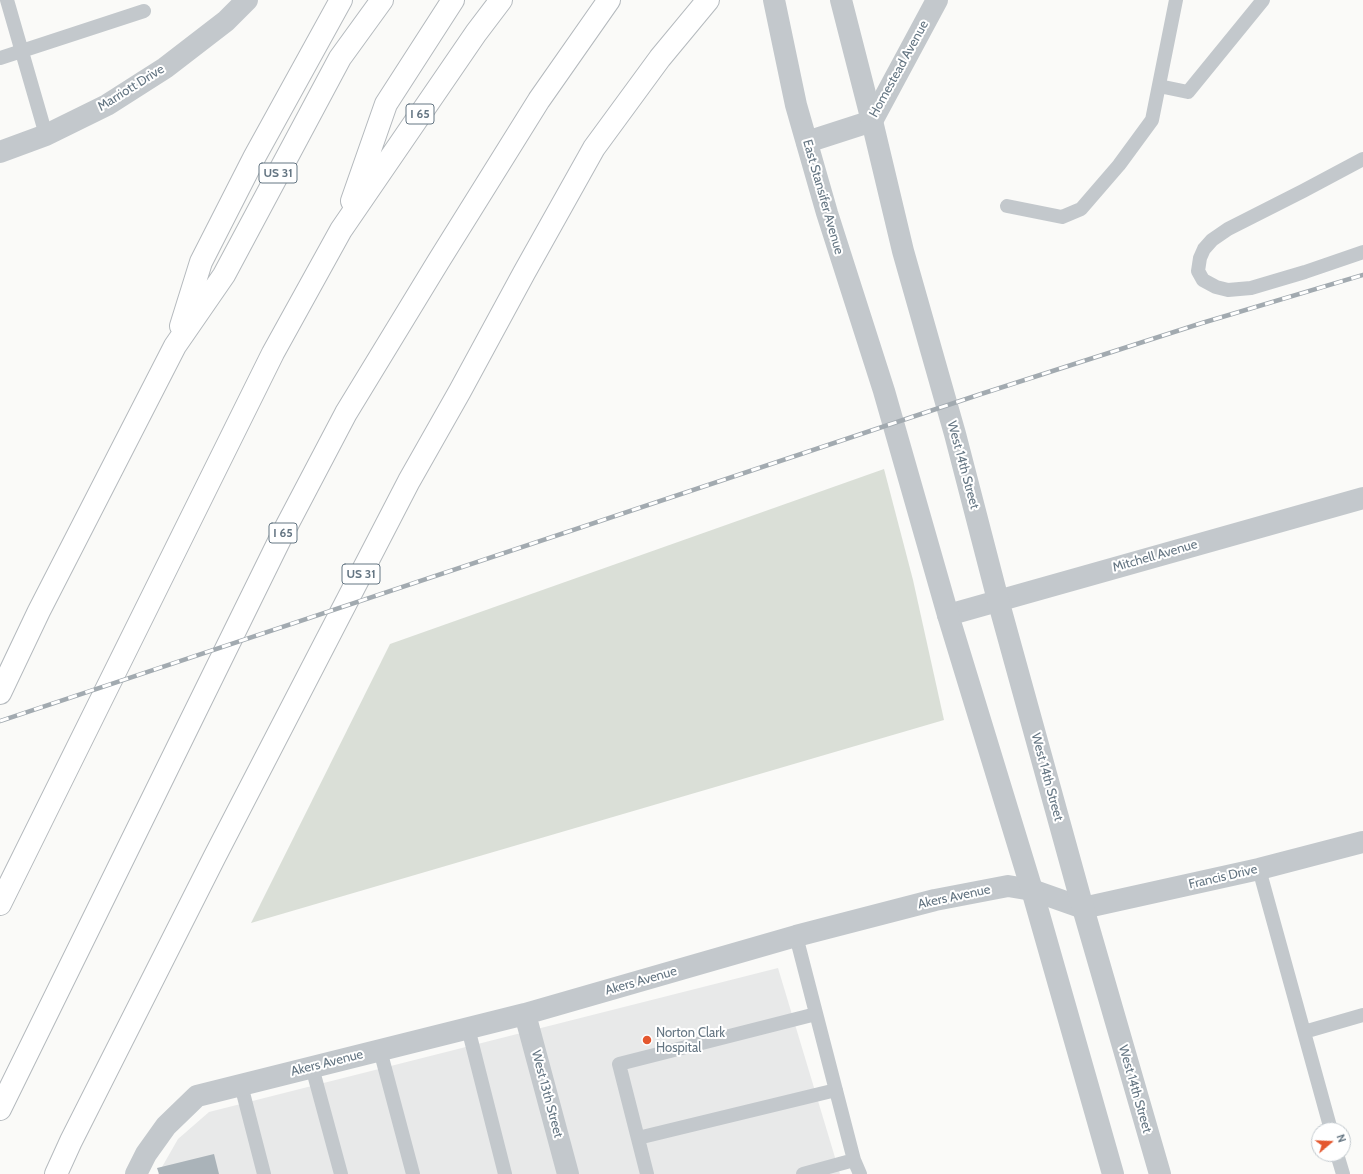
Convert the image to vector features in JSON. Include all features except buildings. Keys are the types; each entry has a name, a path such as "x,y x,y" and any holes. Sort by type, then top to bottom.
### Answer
{"main road":[{"path":"174,346 201,262 255,156 341,0"},
{"name":"US 31","path":"0,694 39,611 174,346 224,274 340,58 382,0"},
{"path":"342,230 386,104 453,0"},
{"name":"I 65","path":"0,904 273,353 342,230 476,33 502,0"},
{"name":"I 65","path":"0,1109 285,529 346,413 539,100 609,0"},
{"name":"US 31","path":"56,1174 71,1141 208,870 405,488 524,273 594,148 660,58 708,0"}],"street":[{"name":"Marriott Drive","path":"0,152 46,135 107,105 165,68 226,21 247,0"},
{"name":"East Stansifer Avenue","path":"774,0 796,105 827,213 884,391 948,615"},
{"path":"841,0 872,121"},
{"name":"Homestead Avenue","path":"807,142 872,121 937,0"},
{"name":"West 14th Street","path":"872,121 903,251 955,434 998,600 1083,908 1160,1174"},
{"name":"Mitchell Avenue","path":"948,615 1363,498"},
{"path":"948,615 1032,890 1113,1174"},
{"name":"Francis Drive","path":"1083,908 1259,869 1363,842"},
{"name":"Akers Avenue","path":"136,1174 146,1154 166,1126 198,1096 525,1014 796,936 935,900 1008,886 1032,890 1083,908"},
{"name":"West 13th Street","path":"525,1014 568,1174"}],"lane":[{"path":"7,0 46,135"},
{"path":"1007,206 1062,217 1081,209 1119,165 1152,120 1176,0"},
{"path":"1159,86 1188,92 1263,0"},
{"path":"0,58 144,11"},
{"path":"1363,159 1303,192 1228,228 1212,240 1204,249 1200,258 1198,271 1203,280 1216,288 1228,290 1251,288 1305,272 1363,252"},
{"path":"1259,869 1329,1122"},
{"path":"796,936 854,1160 860,1174"},
{"path":"647,1174 619,1064 816,1014"},
{"path":"1304,1032 1363,1015"},
{"path":"468,1028 505,1174"},
{"path":"380,1050 413,1174"},
{"path":"312,1067 342,1174"},
{"path":"241,1085 264,1174"},
{"path":"638,1138 836,1090"},
{"path":"803,1174 854,1160"},
{"path":"1339,1162 1343,1174"}],"shaded area":[{"path":"884,469 913,580 944,720 251,923 390,644"},
{"name":"Norton Clark Hospital","path":"778,968 840,1174 158,1174 178,1139 209,1112"}],"railway":[{"path":"0,721 981,394 1202,323 1363,275"}],"place":[{"name":"Norton Clark Hospital","path":"647,1040"}]}
